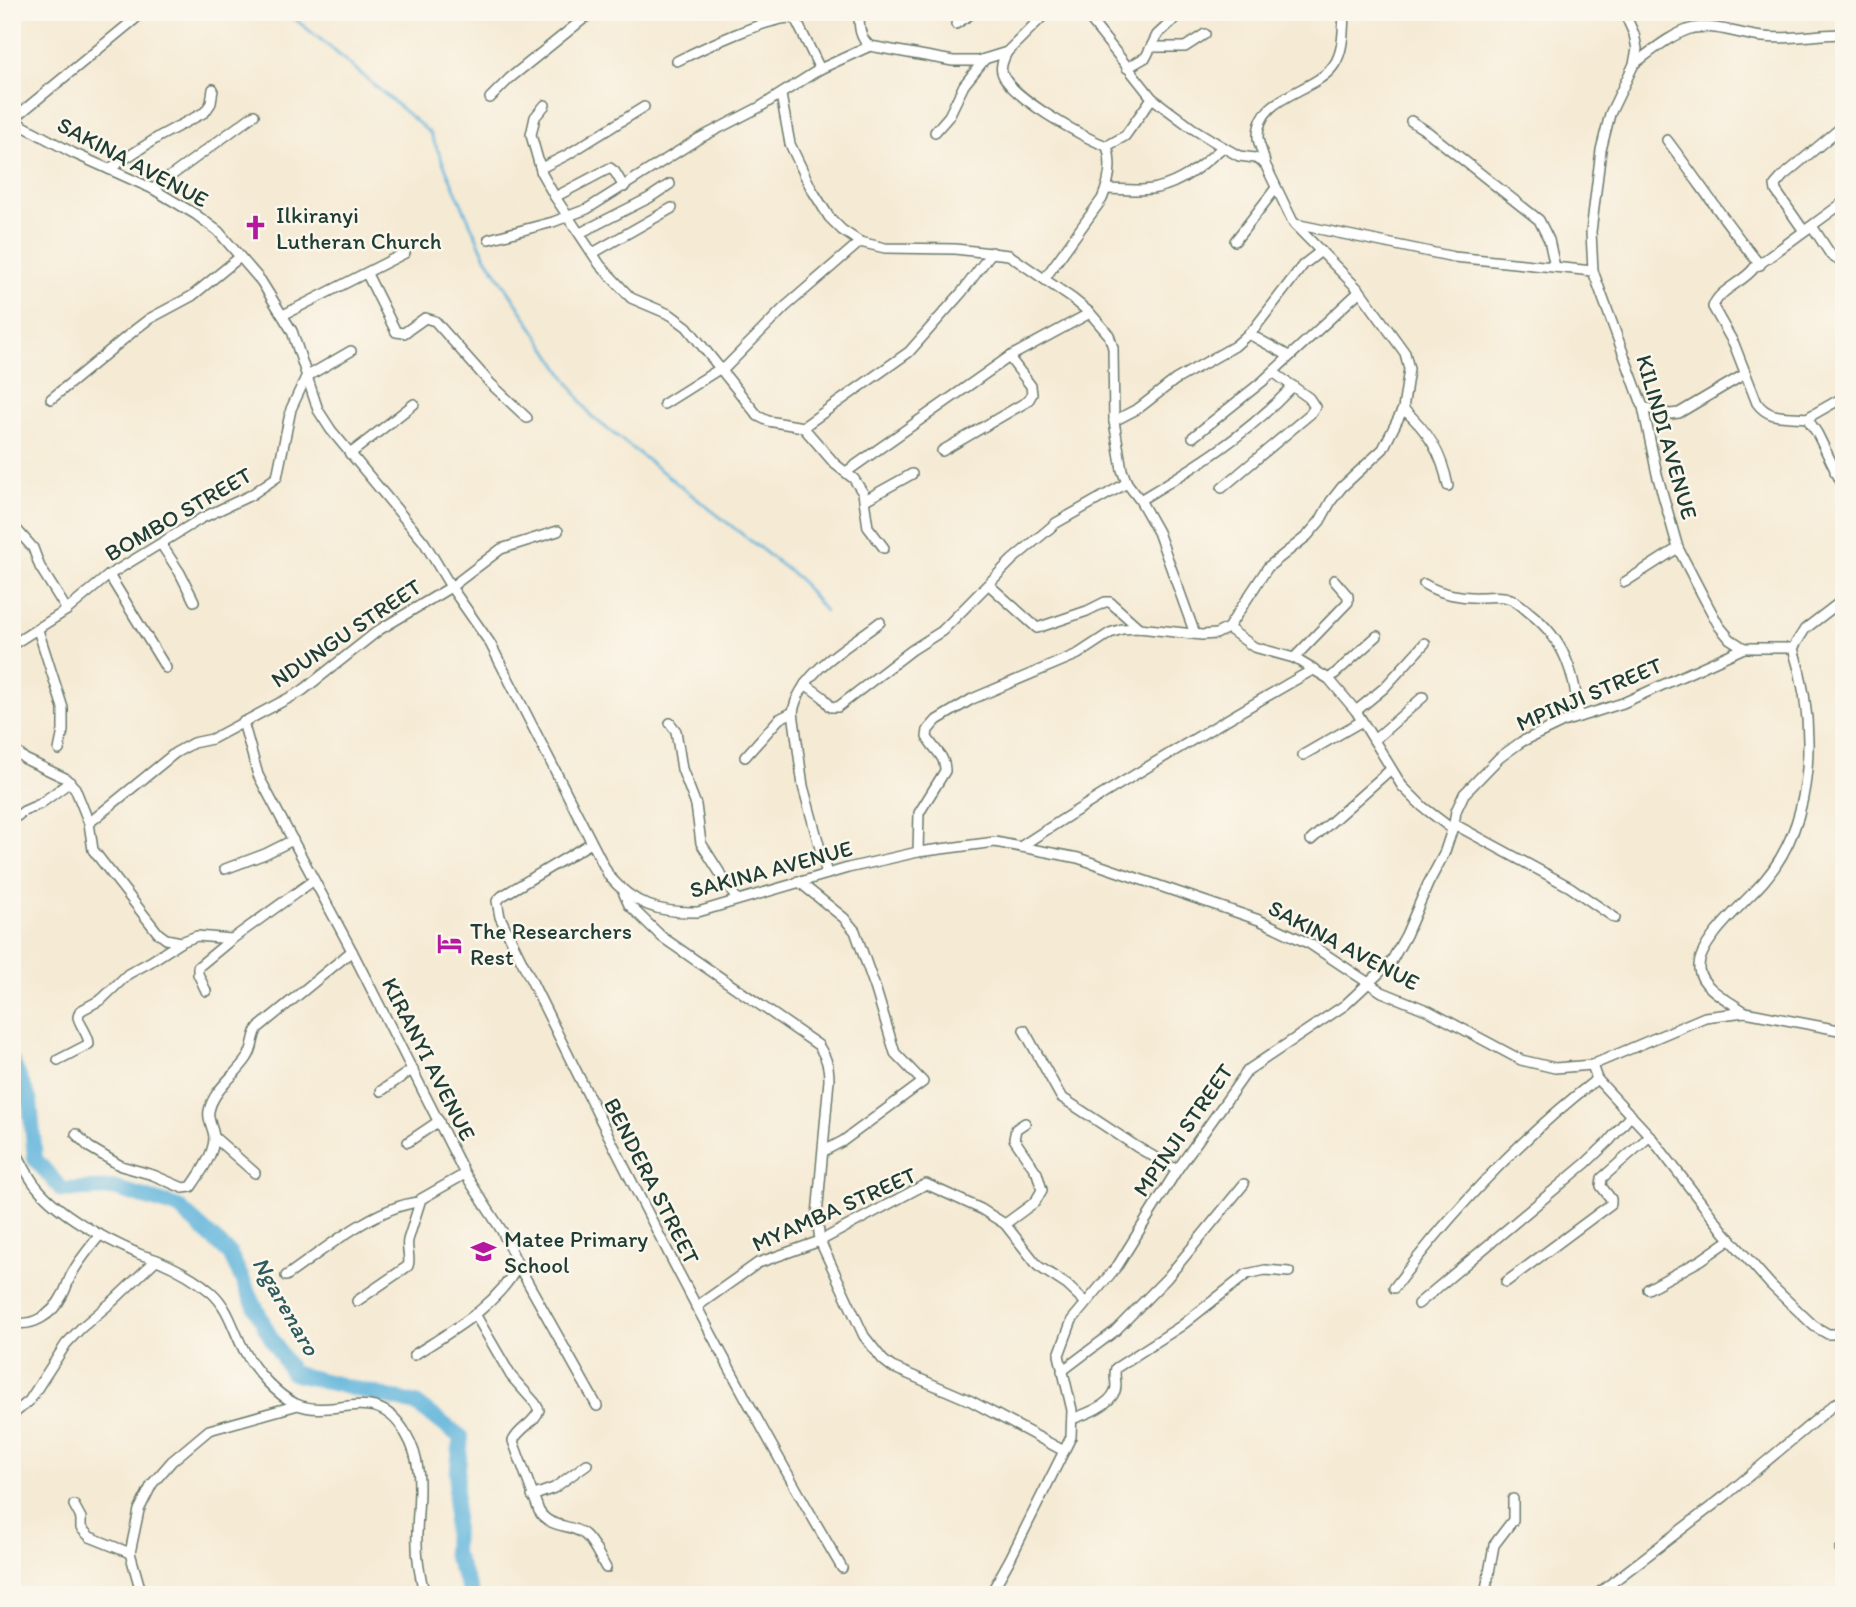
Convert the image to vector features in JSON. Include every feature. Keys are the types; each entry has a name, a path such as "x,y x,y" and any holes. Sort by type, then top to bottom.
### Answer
{"street":[{"path":"490,98 592,12"},
{"path":"859,12 861,35 870,46"},
{"path":"956,24 974,12"},
{"path":"1047,12 1007,52 1001,70 1012,87 1064,127 1107,146"},
{"path":"1084,12 1152,98 1223,147 1239,156 1255,158 1265,164"},
{"path":"1127,68 1146,57 1162,30 1182,12"},
{"path":"918,852 919,813 945,771 946,764 927,737 931,725 972,699 1078,654 1110,633 1122,629 1216,634 1228,628 1268,566 1307,536 1321,521 1342,487 1383,449 1403,409 1409,369 1405,353 1360,290 1294,224 1265,164 1258,135 1264,118 1280,99 1317,80 1335,64 1341,43 1344,12"},
{"name":"KILINDI AVENUE","path":"1624,12 1634,34 1637,49 1634,64 1610,114 1601,150 1591,232 1593,271 1643,407 1657,474 1678,548 1719,626 1730,639 1744,648"},
{"path":"677,61 757,27 793,18 820,69"},
{"path":"12,120 135,19"},
{"path":"1634,64 1671,38 1695,28 1706,27 1788,39 1844,34"},
{"path":"1153,47 1185,47 1205,34"},
{"path":"489,239 569,216 600,202 698,139 780,95 820,69 870,46 953,61 985,59 1007,52"},
{"path":"935,132 949,116 964,85 985,59"},
{"path":"109,169 140,148 205,112 211,103 213,89"},
{"path":"780,95 790,144 811,188 829,217 842,230 860,242 885,248 1009,254 1090,313 1109,335 1113,348 1114,421 1122,470 1127,483 1158,532 1195,634"},
{"path":"1107,146 1125,136 1152,98"},
{"path":"545,105 535,117 531,135 541,168 555,197 605,270 631,298 678,319 761,419 803,428 859,486 865,500 868,527 884,548"},
{"path":"541,168 644,107"},
{"path":"153,190 254,116"},
{"name":"SAKINA AVENUE","path":"12,120 73,153 153,190 204,220 261,281 283,314 297,344 318,410 350,454 424,541 451,587 490,643 609,876 622,891 658,909 676,913 698,912 798,881 918,852 995,842 1078,858 1259,920 1310,944 1368,985 1429,1011 1521,1059 1555,1068 1592,1065 1705,1017 1745,1012 1844,1031"},
{"path":"1411,121 1539,220 1549,240 1555,267"},
{"path":"1844,125 1775,185 1776,191 1831,255 1844,258"},
{"path":"1667,140 1741,243 1760,265"},
{"path":"1045,278 1102,200 1111,163 1107,146"},
{"path":"1106,189 1155,189 1174,183 1192,173 1223,147"},
{"path":"555,197 610,168 624,187"},
{"path":"580,233 670,184"},
{"path":"1235,241 1276,188"},
{"path":"1844,202 1720,296 1713,307 1734,344 1761,408 1784,418 1807,418 1844,397"},
{"path":"593,253 672,208"},
{"path":"1294,224 1454,257 1593,271"},
{"path":"664,404 722,369 785,307 860,242"},
{"path":"1114,421 1139,408 1175,380 1212,360 1249,334 1303,265 1321,251"},
{"path":"803,428 909,352 962,292 992,252"},
{"path":"283,314 405,253"},
{"path":"51,400 149,319 192,296 240,257"},
{"path":"367,274 396,332 404,333 425,318 435,321 489,383 527,418"},
{"path":"1193,437 1273,372 1360,290"},
{"path":"846,472 1009,358 1090,313"},
{"path":"1249,334 1289,356"},
{"path":"306,377 351,351"},
{"path":"942,451 1028,401 1032,394 1031,386 1009,358"},
{"path":"1222,488 1315,407 1309,398 1273,372"},
{"path":"1643,407 1670,414 1679,412 1745,374"},
{"name":"BOMBO STREET","path":"12,645 67,610 108,575 202,519 251,495 277,477 291,409 306,377"},
{"path":"1140,500 1240,436 1293,386"},
{"path":"350,454 414,404"},
{"path":"1403,409 1430,438 1441,457 1448,486"},
{"path":"1807,418 1844,488"},
{"path":"1835,472 1844,466"},
{"path":"865,500 912,474"},
{"path":"805,684 823,697 831,707 838,707 912,650 942,631 1012,559 1056,523 1127,483"},
{"path":"12,521 33,548 40,567 67,610"},
{"name":"NDUNGU STREET","path":"89,823 175,753 193,743 212,739 302,691 379,630 451,587 501,549 558,531"},
{"path":"161,544 180,572 194,601"},
{"path":"1625,582 1678,548"},
{"path":"108,575 166,668"},
{"path":"1294,658 1348,602 1348,596 1334,580"},
{"path":"1424,584 1456,595 1507,597 1541,622 1562,646 1570,664 1579,717"},
{"path":"989,585 1037,628 1087,611 1105,601 1139,628"},
{"path":"1745,1012 1704,981 1699,972 1700,961 1713,937 1765,880 1794,827 1804,790 1808,756 1805,696 1793,648 1805,629 1844,599"},
{"path":"827,874 803,786 794,703 805,684 836,654 880,622"},
{"path":"1228,628 1254,647 1294,658 1329,679 1356,711 1390,770 1423,807 1453,827 1570,887 1615,918"},
{"path":"37,630 63,708 63,731 59,750"},
{"path":"1329,679 1377,636"},
{"path":"1356,711 1384,688 1425,643"},
{"path":"1744,648 1793,648"},
{"name":"MPINJI STREET","path":"990,1595 1071,1437 1072,1419 1059,1355 1072,1320 1118,1265 1177,1170 1248,1070 1345,1005 1391,962 1444,854 1456,811 1464,794 1499,758 1521,742 1579,717 1623,703 1744,648"},
{"path":"1020,847 1106,790 1314,669"},
{"path":"1374,740 1423,697"},
{"path":"745,757 779,719 793,712"},
{"path":"1303,755 1362,721"},
{"name":"KIRANYI AVENUE","path":"243,722 258,775 352,951 465,1174 502,1231 518,1265 597,1406"},
{"path":"670,723 676,731 682,769 696,805 701,843 737,900"},
{"path":"12,748 25,759 70,782 80,797 89,823 93,850 142,910 149,925 166,939 181,942"},
{"path":"1311,840 1390,770"},
{"path":"12,820 70,782"},
{"path":"225,869 293,840"},
{"name":"BENDERA STREET","path":"591,843 502,896 497,901 497,909 596,1114 696,1307 770,1446 842,1568"},
{"path":"206,991 198,974 198,967 314,880"},
{"path":"798,881 844,918 855,931 895,1053 923,1082 843,1141 824,1151"},
{"path":"622,891 629,905 662,937 818,1045 829,1066 817,1216 820,1241 864,1336 892,1367 971,1401 1064,1451"},
{"path":"58,1060 89,1044 78,1017 80,1012 102,999 128,974 181,942 197,936 232,939"},
{"path":"76,1133 89,1147 121,1166 153,1175 183,1188 191,1187 200,1175 212,1147 214,1137 209,1119 212,1103 246,1060 258,1028 352,951"},
{"path":"1024,1030 1060,1097 1177,1170"},
{"path":"1592,1065 1597,1079 1650,1136 1731,1239 1787,1303 1814,1326 1828,1334 1838,1334"},
{"path":"381,1091 413,1069"},
{"path":"1394,1288 1463,1202 1550,1116 1597,1079"},
{"path":"1418,1304 1586,1163 1609,1142 1631,1115"},
{"path":"408,1142 439,1121"},
{"path":"1005,1224 1035,1202 1042,1191 1037,1173 1014,1139 1016,1129 1025,1123"},
{"path":"1506,1282 1611,1204 1611,1199 1601,1186 1602,1178 1650,1136"},
{"path":"214,1137 255,1173"},
{"path":"12,1144 36,1186 66,1212 100,1235 195,1280 212,1293 230,1316 245,1354 286,1399 298,1405"},
{"path":"286,1276 370,1219 397,1206 418,1202 465,1174"},
{"name":"MYAMBA STREET","path":"696,1307 758,1264 820,1241 926,1184 981,1209 1005,1224 1038,1266 1085,1302"},
{"path":"1062,1371 1115,1331 1160,1286 1244,1184"},
{"path":"357,1301 408,1265 410,1260 406,1247 418,1202"},
{"path":"12,1322 24,1325 51,1311 62,1296 71,1274 100,1235"},
{"path":"1648,1289 1701,1260 1731,1239"},
{"path":"12,1415 29,1401 66,1344 156,1260"},
{"path":"414,1355 475,1314 506,1283 518,1265"},
{"path":"1072,1419 1094,1410 1111,1396 1116,1386 1116,1368 1181,1326 1247,1275 1265,1270 1289,1272"},
{"path":"475,1314 511,1376 539,1410 537,1417 517,1433 513,1440 532,1496 544,1518 583,1533 606,1568"},
{"path":"1596,1595 1674,1536 1836,1403 1844,1400"},
{"path":"140,1594 130,1553 132,1535 144,1497 152,1484 172,1461 198,1438 219,1425 298,1405 379,1408 387,1412 405,1430 414,1447 421,1485 417,1549 425,1595"},
{"path":"532,1496 554,1489 587,1465"},
{"path":"1485,1595 1494,1545 1513,1520 1513,1499"},
{"path":"74,1506 81,1518 81,1528 90,1537 130,1553"}],"waterway":[{"path":"286,12 430,133 484,254 591,416 798,578 825,611"},
{"name":"Ngarenaro","path":"12,1062 30,1101 35,1159 62,1190 114,1188 178,1207 230,1254 266,1329 292,1373 416,1404 461,1437 454,1553 472,1595"}],"place":[{"name":"Ilkiranyi Lutheran Church","path":"256,228"},
{"name":"The Researchers Rest","path":"450,944"},
{"name":"Matee Primary School","path":"484,1252"}]}
